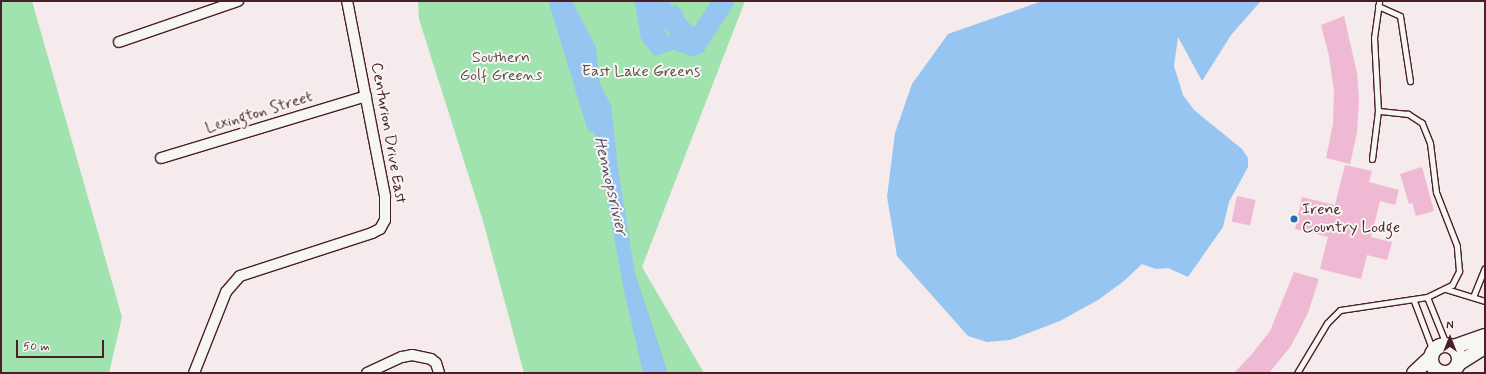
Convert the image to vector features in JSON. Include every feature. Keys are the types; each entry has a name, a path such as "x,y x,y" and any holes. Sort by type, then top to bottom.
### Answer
{"main road":[{"path":"1414,373 1432,354 1450,346 1485,336"},
{"path":"1450,346 1457,351 1459,363"},
{"path":"1432,354 1434,367 1442,373 1452,370 1459,363 1485,348"}],"street":[{"path":"119,42 238,1"},
{"name":"Centurion Drive East","path":"194,373 226,292 240,276 339,245 380,229 387,208 347,1"},
{"name":"Lexington Street","path":"161,158 366,96"},
{"path":"367,373 402,357 420,355 436,363 439,373"}],"lane":[{"path":"1372,159 1378,111 1374,38 1379,3 1400,16 1410,81"},
{"path":"1297,373 1327,324 1340,310 1414,301 1446,289 1455,280 1459,261 1452,231 1436,192 1427,135 1422,122 1408,114 1378,111"},
{"path":"1473,297 1485,268"},
{"path":"1446,289 1485,301"},
{"path":"1427,297 1450,346"},
{"path":"1414,301 1432,354"}],"green space":[{"path":"1,1 32,1 122,317 109,373 1,373"},
{"path":"418,1 745,1 642,267 704,373 524,373 483,221 419,19"}],"water":[{"path":"552,1 572,1 596,47 600,84 611,105 618,168 635,273 668,373 643,373 624,291 588,95 564,24"},
{"path":"631,1 654,1 650,5 657,10 667,36 678,27 679,18 671,12 672,5 676,5 683,13 684,22 689,28 699,25 719,1 726,1 694,57 673,50 654,56 641,39 635,4"},
{"path":"1042,1 1261,1 1231,35 1202,81 1178,37 1174,66 1183,95 1194,110 1242,149 1248,158 1248,167 1229,202 1223,227 1188,277 1168,268 1156,269 1142,264 1124,281 1098,300 1060,321 1010,340 987,342 968,336 897,256 887,197 895,133 912,84 948,34"}],"building":[{"path":"1344,16 1357,73 1359,99 1357,133 1350,164 1326,158 1333,124 1334,91 1329,56 1321,25"},
{"path":"1345,165 1372,171 1369,182 1399,190 1395,205 1380,201 1371,237 1392,242 1387,260 1367,255 1361,279 1320,269 1328,237 1295,229 1302,197 1335,205"},
{"path":"1422,167 1434,211 1416,216 1412,203 1409,204 1400,174"},
{"path":"1237,196 1256,200 1250,225 1232,221"},
{"path":"1294,272 1319,279 1308,313 1291,346 1269,373 1234,373 1270,331"}],"waterway":[{"name":"Hennopsrivier","path":"559,1 596,123"},
{"name":"Hennopsrivier","path":"653,1 695,44 723,1"}],"place":[{"name":"Irene Country Lodge","path":"1294,219"}],"park label":[{"name":"Southern Golf Greens","path":"501,67"},
{"name":"East Lake Greens","path":"641,72"}]}
